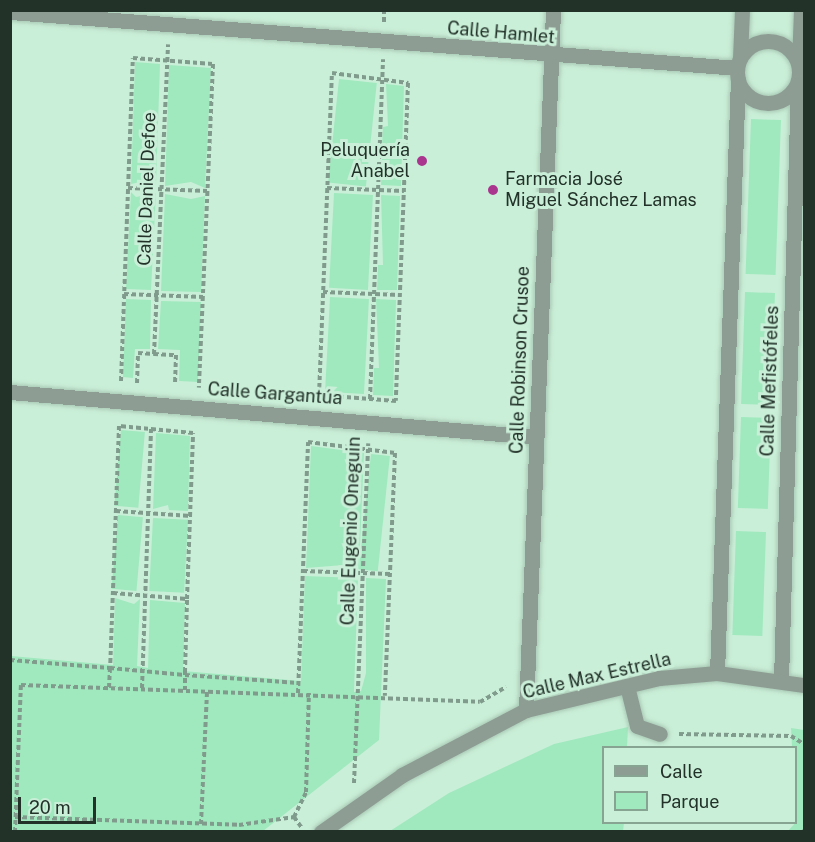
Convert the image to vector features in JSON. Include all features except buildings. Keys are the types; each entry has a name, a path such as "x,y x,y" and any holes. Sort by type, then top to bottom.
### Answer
{"street":[{"name":"Calle Robinson Crusoe","path":"526,710 553,10"},
{"path":"717,673 738,68 742,10"},
{"name":"Calle Mefistófeles","path":"781,680 801,10"},
{"name":"Calle Hamlet","path":"10,12 552,56 738,68"},
{"path":"771,40 784,44 800,73 772,103 750,98 738,68 758,42 771,40"},
{"name":"Calle Gargantúa","path":"10,392 152,405 369,420 536,437"},
{"name":"Calle Max Estrella","path":"321,831 354,804 526,710 627,686 717,673 781,680 804,685"},
{"path":"627,686 637,726 660,734"}],"path":[{"name":"Calle Daniel Defoe","path":"154,354 165,60 170,25"},
{"name":"Calle Eugenio Oneguin","path":"354,804 384,42"},
{"path":"121,382 133,58 165,60 213,64 201,388"},
{"path":"332,73 408,83 396,401 319,395 327,188 332,73"},
{"path":"128,188 208,191"},
{"path":"327,188 404,191"},
{"path":"323,292 400,295"},
{"path":"124,294 204,297"},
{"path":"145,384 137,383 138,353 176,355 175,386 164,385"},
{"path":"142,688 152,405"},
{"path":"109,688 118,426 194,433 185,690"},
{"path":"298,693 308,442 395,453 385,696"},
{"path":"116,511 191,516"},
{"path":"303,571 390,574"},
{"path":"113,593 188,598"},
{"path":"10,660 298,683"},
{"path":"15,831 21,685 309,693 480,702 527,675"},
{"path":"201,824 207,691"},
{"path":"294,817 306,792 309,693"},
{"path":"660,734 791,736 804,744"},
{"path":"15,817 239,825 294,817"},
{"path":"294,817 304,831"},
{"path":"234,831 239,825"}],"green space":[{"path":"135,62 160,64 156,185 150,180 131,184"},
{"path":"169,65 211,68 205,188 191,182 165,186"},
{"path":"339,79 377,83 366,186 328,182"},
{"path":"386,84 404,86 401,186 381,185 382,159 388,158 387,147 382,146 383,127 388,126"},
{"path":"751,119 781,120 776,275 746,274"},
{"path":"131,192 136,197 156,193 151,290 126,289"},
{"path":"334,193 373,195 368,290 329,288"},
{"path":"165,194 191,199 205,196 201,292 161,291"},
{"path":"381,195 400,196 397,290 377,290 378,265 383,265"},
{"path":"745,292 775,293 771,405 741,404"},
{"path":"330,297 369,299 364,394 325,392"},
{"path":"126,299 151,300 150,349 135,349 133,378 123,377"},
{"path":"376,299 396,300 393,396 373,395 374,368 379,368"},
{"path":"161,301 201,302 198,382 179,381 180,350 158,349"},
{"path":"741,417 771,418 768,509 738,508"},
{"path":"121,430 145,432 138,508 114,506"},
{"path":"156,433 190,436 188,511 169,510 168,505 153,509"},
{"path":"311,446 364,453 359,569 344,565 306,568"},
{"path":"371,454 390,456 378,571 359,569"},
{"path":"118,515 143,517 136,591 112,589"},
{"path":"153,518 188,520 184,593 149,591"},
{"path":"736,531 766,532 762,636 732,635"},
{"path":"305,576 358,578 354,692 361,691 366,673 366,578 386,579 379,740 263,831 11,831 11,656 113,665 115,598 134,604 140,599 137,666 148,668 150,600 185,603 183,671 301,681"},
{"path":"628,727 627,746 602,746 602,824 624,824 623,831 390,831 449,793 554,744"},
{"path":"791,728 804,730 804,831 788,831 797,824 797,746 792,746"}],"place":[{"name":"Peluquería Anabel","path":"422,161"},
{"name":"Farmacia José Miguel Sánchez Lamas","path":"493,190"}]}
